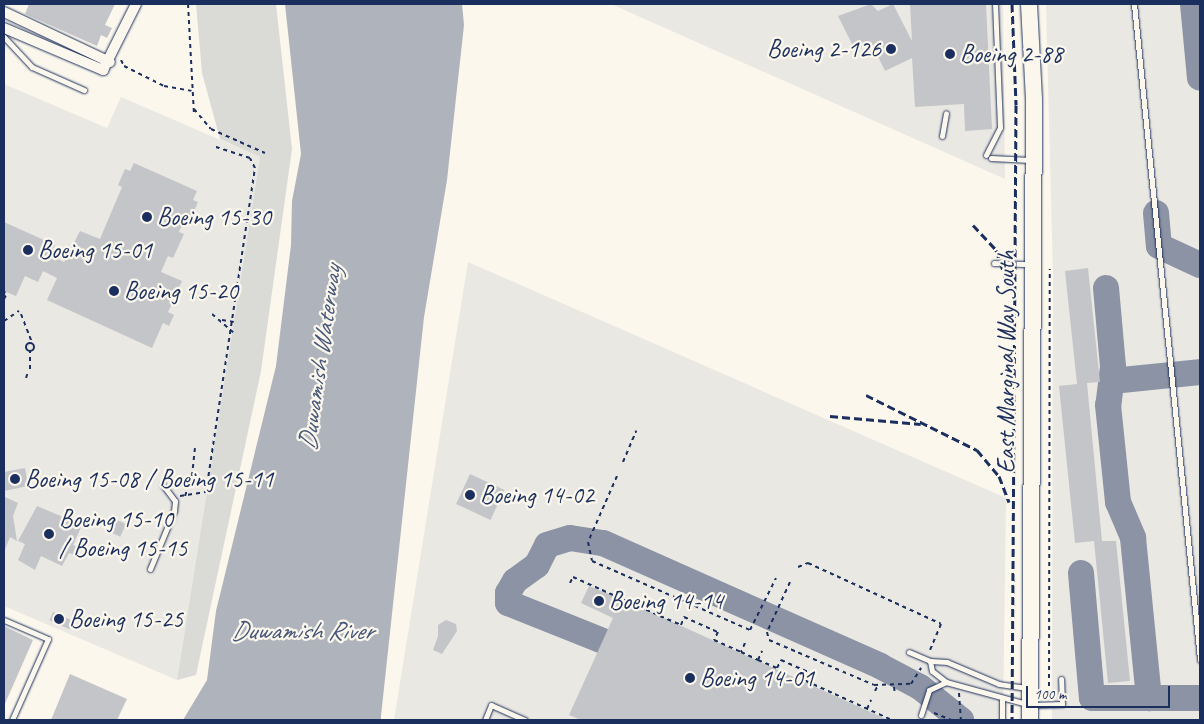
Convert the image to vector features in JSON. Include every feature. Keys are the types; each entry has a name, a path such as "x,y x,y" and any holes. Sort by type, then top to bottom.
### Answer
{"main road":[{"name":"East Marginal Way South","path":"1029,4 1033,160 1030,704"}],"street":[{"path":"13,4 6,13 110,62"},
{"path":"4,28 97,70 103,70 110,62 136,4"}],"lane":[{"path":"995,4 1000,127 989,157 1033,160"},
{"path":"1134,4 1200,660"},
{"path":"4,37 32,67 84,90"},
{"path":"942,136 946,113"},
{"path":"994,262 1031,264"},
{"path":"150,569 174,510 172,496 163,485"},
{"path":"4,620 48,639 12,720"},
{"path":"909,652 930,661 947,662 999,684 1030,704"},
{"path":"930,661 932,671 946,682 1002,700 1030,704 1062,704 1061,679"},
{"path":"921,715 929,690 946,682"},
{"path":"1002,700 1002,720"},
{"path":"485,720 491,705 524,720"}],"path":[{"path":"188,4 194,115"},
{"path":"121,60 124,66 164,86 192,91"},
{"path":"194,109 202,114 211,129 266,153"},
{"path":"172,496 206,492 235,322 255,168 250,158 213,146"},
{"path":"1050,269 1050,694"},
{"path":"4,299 5,293"},
{"path":"4,321 20,313 34,348 30,351"},
{"path":"212,314 222,320 233,332"},
{"path":"222,320 235,322"},
{"path":"26,378 29,370 30,351 26,345 32,343"},
{"path":"623,462 636,431"},
{"path":"184,496 192,476 195,448"},
{"path":"617,476 589,538 588,552 595,562 750,630 776,578"},
{"path":"583,553 588,552"},
{"path":"798,567 808,563 941,624 930,650"},
{"path":"570,583 573,577 680,625 684,617 718,632 714,640 777,668 781,660 810,673 806,681 892,720"},
{"path":"790,582 768,638 878,685 911,684 921,668"},
{"path":"667,599 669,595"},
{"path":"660,616 664,607"},
{"path":"741,652 745,643"},
{"path":"758,660 762,651"},
{"path":"814,664 816,660"},
{"path":"875,691 878,685"},
{"path":"894,686 895,695"},
{"path":"960,691 961,720 1002,720"},
{"path":"867,709 871,700"},
{"path":"936,714 951,720"}],"shaded area":[{"path":"196,4 276,4 292,149 261,371 196,675 177,680 260,157 220,139 202,73"},
{"path":"611,4 1003,4 1005,179"},
{"path":"1046,4 1200,4 1200,720 1052,720 1053,276"},
{"path":"4,84 107,128 121,97 260,157 177,680 4,606"},
{"path":"468,262 1006,498 1003,720 394,720"}],"water":[{"name":"Duwamish River","path":"285,4 462,4 464,25 447,180 424,317 381,720 183,720 207,680 216,611 276,366 291,245 292,201 301,154"}],"building":[{"path":"29,4 115,4 105,25 112,28 107,38 101,35 97,46 25,14"},
{"name":"Boeing 2-88","path":"871,4 878,11 893,4 912,41 910,4 986,4 992,129 965,131 964,104 915,107 912,58 885,71 871,42 855,50 838,16"},
{"path":"134,163 197,191 193,200 198,202 191,218 186,215 179,232 184,234 173,258 168,256 161,272 182,281 168,312 174,315 169,326 163,323 152,348 47,300 57,278 43,271 38,282 25,276 16,296 4,291 4,222 55,245 50,255 64,262 80,231 100,239 122,187 118,185 125,169 130,171"},
{"path":"1088,268 1100,382 1087,383 1102,541 1116,541 1130,681 1108,683 1094,541 1075,543 1059,386 1077,384 1065,271"},
{"name":"Boeing 15-08 / Boeing 15-11","path":"25,468 28,486 4,491 4,472"},
{"path":"470,474 504,490 490,520 456,504"},
{"path":"5,497 18,503 13,516 17,541 10,537 4,552"},
{"name":"Boeing 15-10 / Boeing 15-15","path":"37,506 82,525 73,545 79,547 75,555 69,553 62,566 41,556 35,570 18,560 25,544 18,541"},
{"path":"115,519 126,524 120,537 109,532"},
{"name":"Boeing 14-01","path":"589,586 622,599 888,720 581,720 569,715 613,618 581,603"},
{"name":"Boeing 15-25","path":"53,612 73,621 69,629 49,620"},
{"path":"446,620 456,624 457,631 442,654 433,650 438,636 438,625"},
{"path":"4,626 33,640 4,706"},
{"path":"70,674 127,699 117,720 51,720"}],"taxiway":[{"path":"1193,4 1200,78"},
{"path":"1156,213 1159,246 1200,265"},
{"path":"1106,288 1113,367 1108,405 1118,502 1133,538 1149,698"},
{"path":"1112,381 1200,372"},
{"path":"603,641 508,603 508,593 515,581 537,565 547,545 570,538 603,543 880,666 920,687 961,720"},
{"path":"1081,573 1092,698 1200,698"}],"railway":[{"path":"1012,4 1016,105 1012,720"},
{"path":"973,225 996,250 1010,291"},
{"path":"866,395 977,450 999,476 1009,502"},
{"path":"830,416 921,424"}],"place":[{"name":"Boeing 2-126","path":"891,49"},
{"name":"Boeing 2-88","path":"950,54"},
{"name":"Boeing 15-30","path":"147,217"},
{"name":"Boeing 15-01","path":"28,250"},
{"name":"Boeing 15-20","path":"114,291"},
{"name":"Boeing 15-08 / Boeing 15-11","path":"15,479"},
{"name":"Boeing 14-02","path":"470,495"},
{"name":"Boeing 15-10 / Boeing 15-15","path":"49,534"},
{"name":"Boeing 14-14","path":"599,601"},
{"name":"Boeing 15-25","path":"59,619"},
{"name":"Boeing 14-01","path":"690,678"}],"water label":[{"name":"Duwamish Waterway","path":"320,358"}]}
